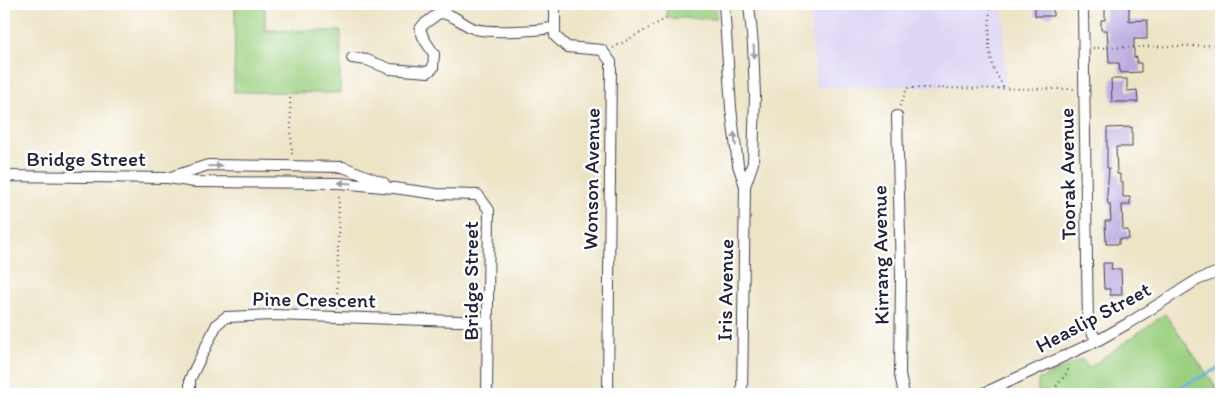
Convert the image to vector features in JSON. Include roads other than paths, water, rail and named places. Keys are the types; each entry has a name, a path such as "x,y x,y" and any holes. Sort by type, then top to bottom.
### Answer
{"street":[{"path":"352,58 367,60 390,69 422,73 431,71 434,54 420,30 423,25 439,13 448,14 467,26 480,30 540,30 555,27 555,4"},
{"name":"Iris Avenue","path":"724,4 732,118 738,165 745,186"},
{"name":"Iris Avenue","path":"742,394 745,186 753,163 755,95 754,45 749,4"},
{"name":"Toorak Avenue","path":"1085,4 1083,10 1088,325 1097,341"},
{"name":"Wonson Avenue","path":"555,27 555,36 567,47 602,50 611,62 608,394"},
{"name":"Kirrang Avenue","path":"897,116 901,275 900,375 904,394"},
{"name":"Bridge Street","path":"168,178 208,165 343,167 394,188"},
{"path":"4,176 4,203"},
{"name":"Bridge Street","path":"4,176 168,178 195,182 339,183 437,194 478,195 489,210 487,394"},
{"name":"Heaslip Street","path":"982,394 1097,341 1128,324 1197,280 1221,271"},
{"name":"Pine Crescent","path":"190,394 190,379 217,324 226,318 274,315 489,322"}],"waterway":[{"path":"1166,394 1221,367"}]}
